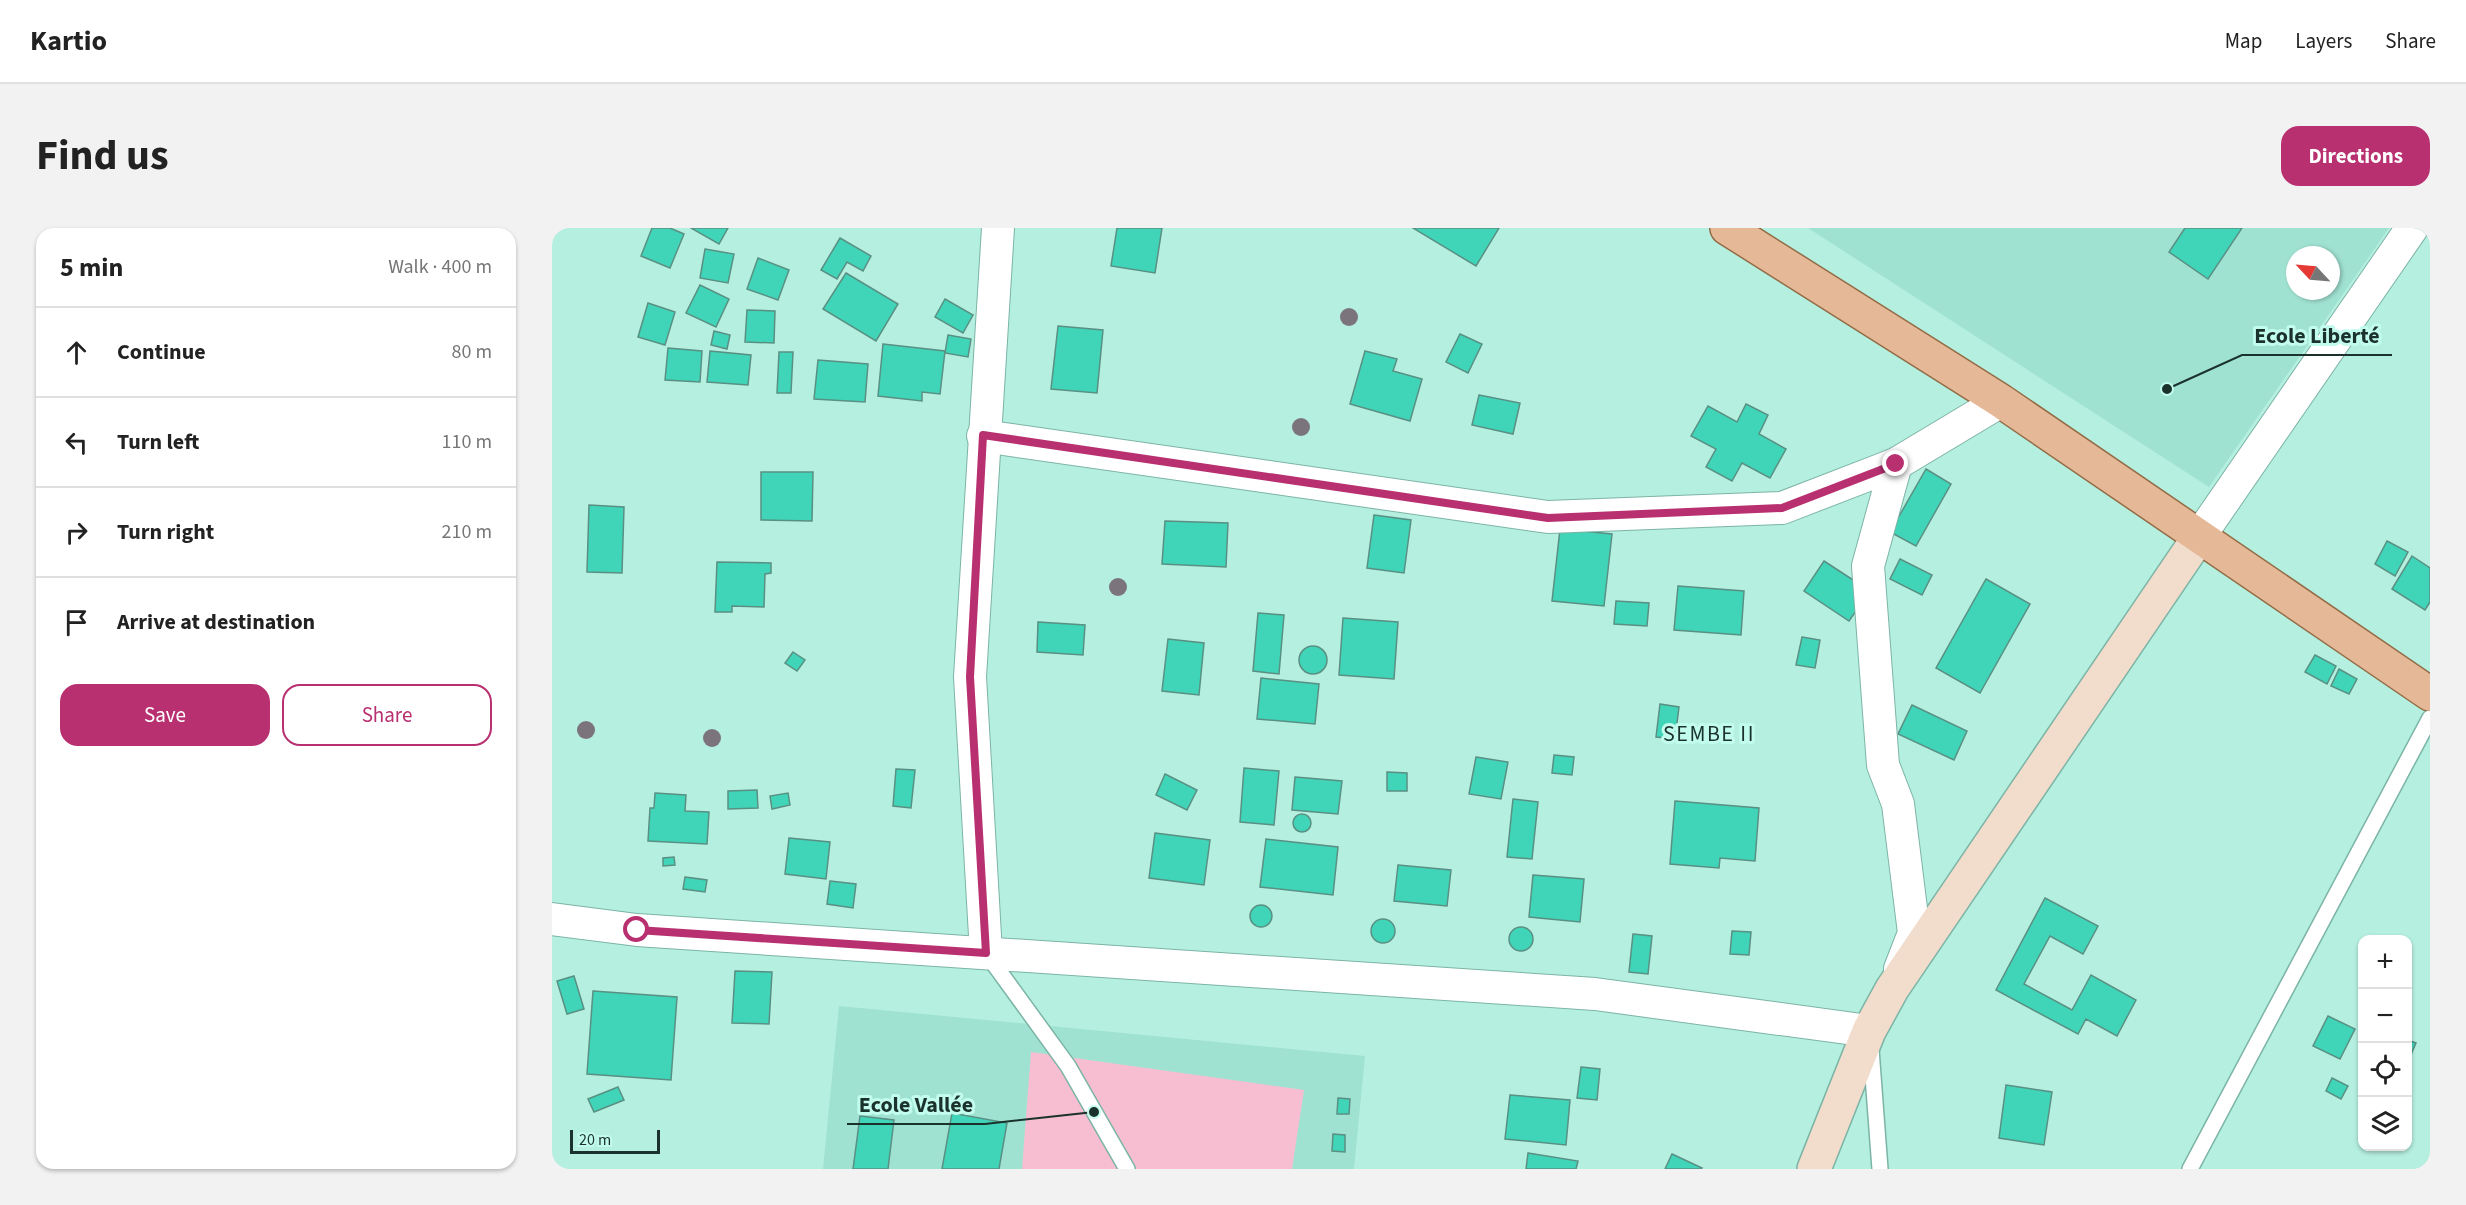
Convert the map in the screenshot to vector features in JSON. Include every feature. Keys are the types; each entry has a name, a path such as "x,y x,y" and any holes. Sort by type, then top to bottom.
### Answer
{"main road":[{"path":"1727,228 2001,401 2430,694"},
{"path":"1814,1169 1869,1031 1892,989 2199,537"}],"street":[{"path":"986,953 970,677 983,435 998,228"},
{"path":"2199,537 2412,228"},
{"path":"983,435 1548,518 1782,508 1896,464 2001,401"},
{"path":"1892,989 1914,933 1898,804 1883,765 1868,566 1896,464"},
{"path":"552,919 637,930 1595,994 1869,1031"}],"lane":[{"path":"2190,1169 2430,718"},
{"path":"986,953 1068,1066 1127,1169"},
{"path":"1869,1031 1880,1169"}],"shaded area":[{"path":"1808,228 2389,228 2340,299 2340,246 2286,246 2286,300 2339,300 2209,487"},
{"path":"839,1006 1365,1056 1354,1169 823,1169"},
{"path":"1031,1052 1304,1090 1292,1169 1022,1169"}],"building":[{"path":"652,228 670,228 684,234 670,268 641,256"},
{"path":"691,228 728,228 719,244"},
{"path":"1117,228 1162,228 1155,273 1111,266"},
{"path":"1413,228 1499,228 1476,266"},
{"path":"2185,228 2242,228 2208,279 2169,252"},
{"path":"840,238 871,256 863,271 847,262 837,279 821,270"},
{"path":"705,249 734,254 728,283 700,278"},
{"path":"758,258 789,270 778,300 747,289"},
{"path":"846,273 898,304 876,341 823,309"},
{"path":"700,285 729,299 716,327 686,313"},
{"path":"945,299 973,315 963,333 935,317"},
{"path":"648,303 675,312 665,345 638,337"},
{"path":"747,310 775,311 774,343 745,342"},
{"path":"1058,326 1103,330 1097,393 1051,389"},
{"path":"714,331 730,335 727,349 711,345"},
{"path":"1460,334 1482,344 1468,373 1446,362"},
{"path":"948,335 971,339 968,357 945,353"},
{"path":"883,344 945,351 940,394 922,392 922,401 878,396"},
{"path":"668,348 702,351 700,382 665,380"},
{"path":"710,351 751,355 748,385 707,382"},
{"path":"1365,351 1397,359 1393,371 1422,379 1410,421 1350,404"},
{"path":"779,352 793,352 791,393 777,393"},
{"path":"818,360 868,364 865,402 814,399"},
{"path":"1479,395 1520,403 1513,434 1472,425"},
{"path":"1746,404 1768,415 1759,434 1786,449 1770,478 1742,463 1732,481 1706,467 1716,449 1691,436 1708,406 1737,422"},
{"path":"1926,469 1951,484 1916,546 1890,532"},
{"path":"761,472 813,472 812,521 761,520"},
{"path":"589,505 624,507 622,573 587,572"},
{"path":"1374,515 1411,520 1404,573 1367,568"},
{"path":"1165,521 1228,523 1226,567 1162,564"},
{"path":"1560,529 1612,534 1604,606 1552,601"},
{"path":"2387,541 2408,552 2395,576 2375,564"},
{"path":"2412,556 2430,568 2430,602 2425,610 2392,589"},
{"path":"1900,559 1932,575 1922,595 1890,579"},
{"path":"1824,561 1870,591 1849,621 1804,591"},
{"path":"717,562 771,563 771,573 765,574 764,607 732,606 732,612 715,612"},
{"path":"1986,579 2030,604 1980,693 1936,668"},
{"path":"1678,586 1744,591 1741,635 1674,630"},
{"path":"1616,601 1649,603 1647,626 1614,624"},
{"path":"1258,613 1284,615 1279,674 1253,671"},
{"path":"1343,618 1398,622 1394,679 1339,675"},
{"path":"1038,622 1085,625 1083,655 1037,652"},
{"path":"1802,637 1820,640 1815,668 1796,665"},
{"path":"1168,639 1204,643 1199,695 1162,691"},
{"path":"1313,646 1323,650 1327,660 1323,670 1313,674 1303,670 1299,660 1303,650"},
{"path":"793,652 805,660 797,671 785,663"},
{"path":"2315,655 2336,666 2327,684 2305,672"},
{"path":"2339,669 2357,679 2349,694 2331,686"},
{"path":"1261,678 1319,684 1315,724 1257,719"},
{"path":"1660,704 1679,707 1675,739 1656,737"},
{"path":"1912,705 1967,731 1954,760 1898,734"},
{"path":"1554,755 1574,757 1572,775 1552,773"},
{"path":"1476,757 1508,762 1501,799 1469,794"},
{"path":"1244,768 1279,771 1274,825 1240,822"},
{"path":"896,769 915,770 911,808 893,806"},
{"path":"1387,772 1407,773 1407,791 1387,791"},
{"path":"1165,774 1197,790 1187,810 1156,795"},
{"path":"1295,777 1342,781 1338,814 1292,810"},
{"path":"757,790 758,808 728,809 728,791"},
{"path":"655,793 686,795 685,811 709,812 707,844 648,841 650,808 654,808"},
{"path":"788,793 790,805 772,809 770,796"},
{"path":"1513,799 1538,802 1532,859 1507,857"},
{"path":"1675,801 1759,808 1755,861 1720,858 1719,868 1670,864"},
{"path":"1302,814 1308,817 1311,823 1308,829 1302,832 1296,829 1293,823 1296,817"},
{"path":"1155,833 1210,840 1204,885 1149,878"},
{"path":"789,838 830,842 826,879 785,874"},
{"path":"1266,839 1338,847 1333,895 1260,887"},
{"path":"674,857 675,865 663,866 663,858"},
{"path":"1398,865 1451,870 1447,906 1394,901"},
{"path":"1533,875 1584,879 1580,922 1529,917"},
{"path":"685,877 707,880 705,892 683,889"},
{"path":"830,881 856,884 853,908 827,904"},
{"path":"2045,898 2098,926 2083,954 2050,936 2024,984 2072,1010 2091,975 2136,1000 2117,1036 2086,1019 2078,1034 1996,990"},
{"path":"1261,905 1269,908 1272,916 1269,924 1261,927 1253,924 1250,916 1253,908"},
{"path":"1383,919 1388,920 1394,926 1394,936 1388,942 1383,943 1378,942 1372,936 1371,931 1372,926 1378,920"},
{"path":"1521,927 1526,928 1532,934 1532,944 1526,950 1521,951 1516,950 1510,944 1509,939 1510,934 1516,928"},
{"path":"1732,931 1751,932 1749,955 1730,954"},
{"path":"1633,934 1652,936 1648,974 1629,972"},
{"path":"735,971 772,972 769,1024 732,1023"},
{"path":"574,976 584,1009 567,1014 557,981"},
{"path":"593,991 677,997 671,1080 587,1074"},
{"path":"2328,1016 2355,1029 2340,1059 2313,1046"},
{"path":"1581,1067 1600,1069 1597,1100 1577,1098"},
{"path":"2332,1078 2348,1086 2341,1099 2326,1091"},
{"path":"2006,1085 2052,1092 2044,1145 1999,1138"},
{"path":"618,1087 624,1100 594,1112 588,1099"},
{"path":"1510,1095 1570,1100 1566,1145 1505,1139"},
{"path":"1338,1098 1350,1099 1349,1114 1337,1114"},
{"path":"952,1113 1007,1123 999,1169 942,1169"},
{"path":"860,1116 894,1120 888,1169 853,1169"},
{"path":"1333,1134 1345,1135 1345,1152 1332,1151"},
{"path":"1528,1153 1578,1161 1576,1169 1526,1169"},
{"path":"1672,1154 1702,1168 1665,1169"}],"place":[{"name":"Ecole Liberté","path":"2167,389"},
{"name":"Ecole Vallée","path":"1094,1112"}],"district":[{"name":"SEMBE II","path":"1709,733"}],"route":[{"path":"637,930 986,953 970,677 983,435 1548,518 1782,508 1896,464"}]}
